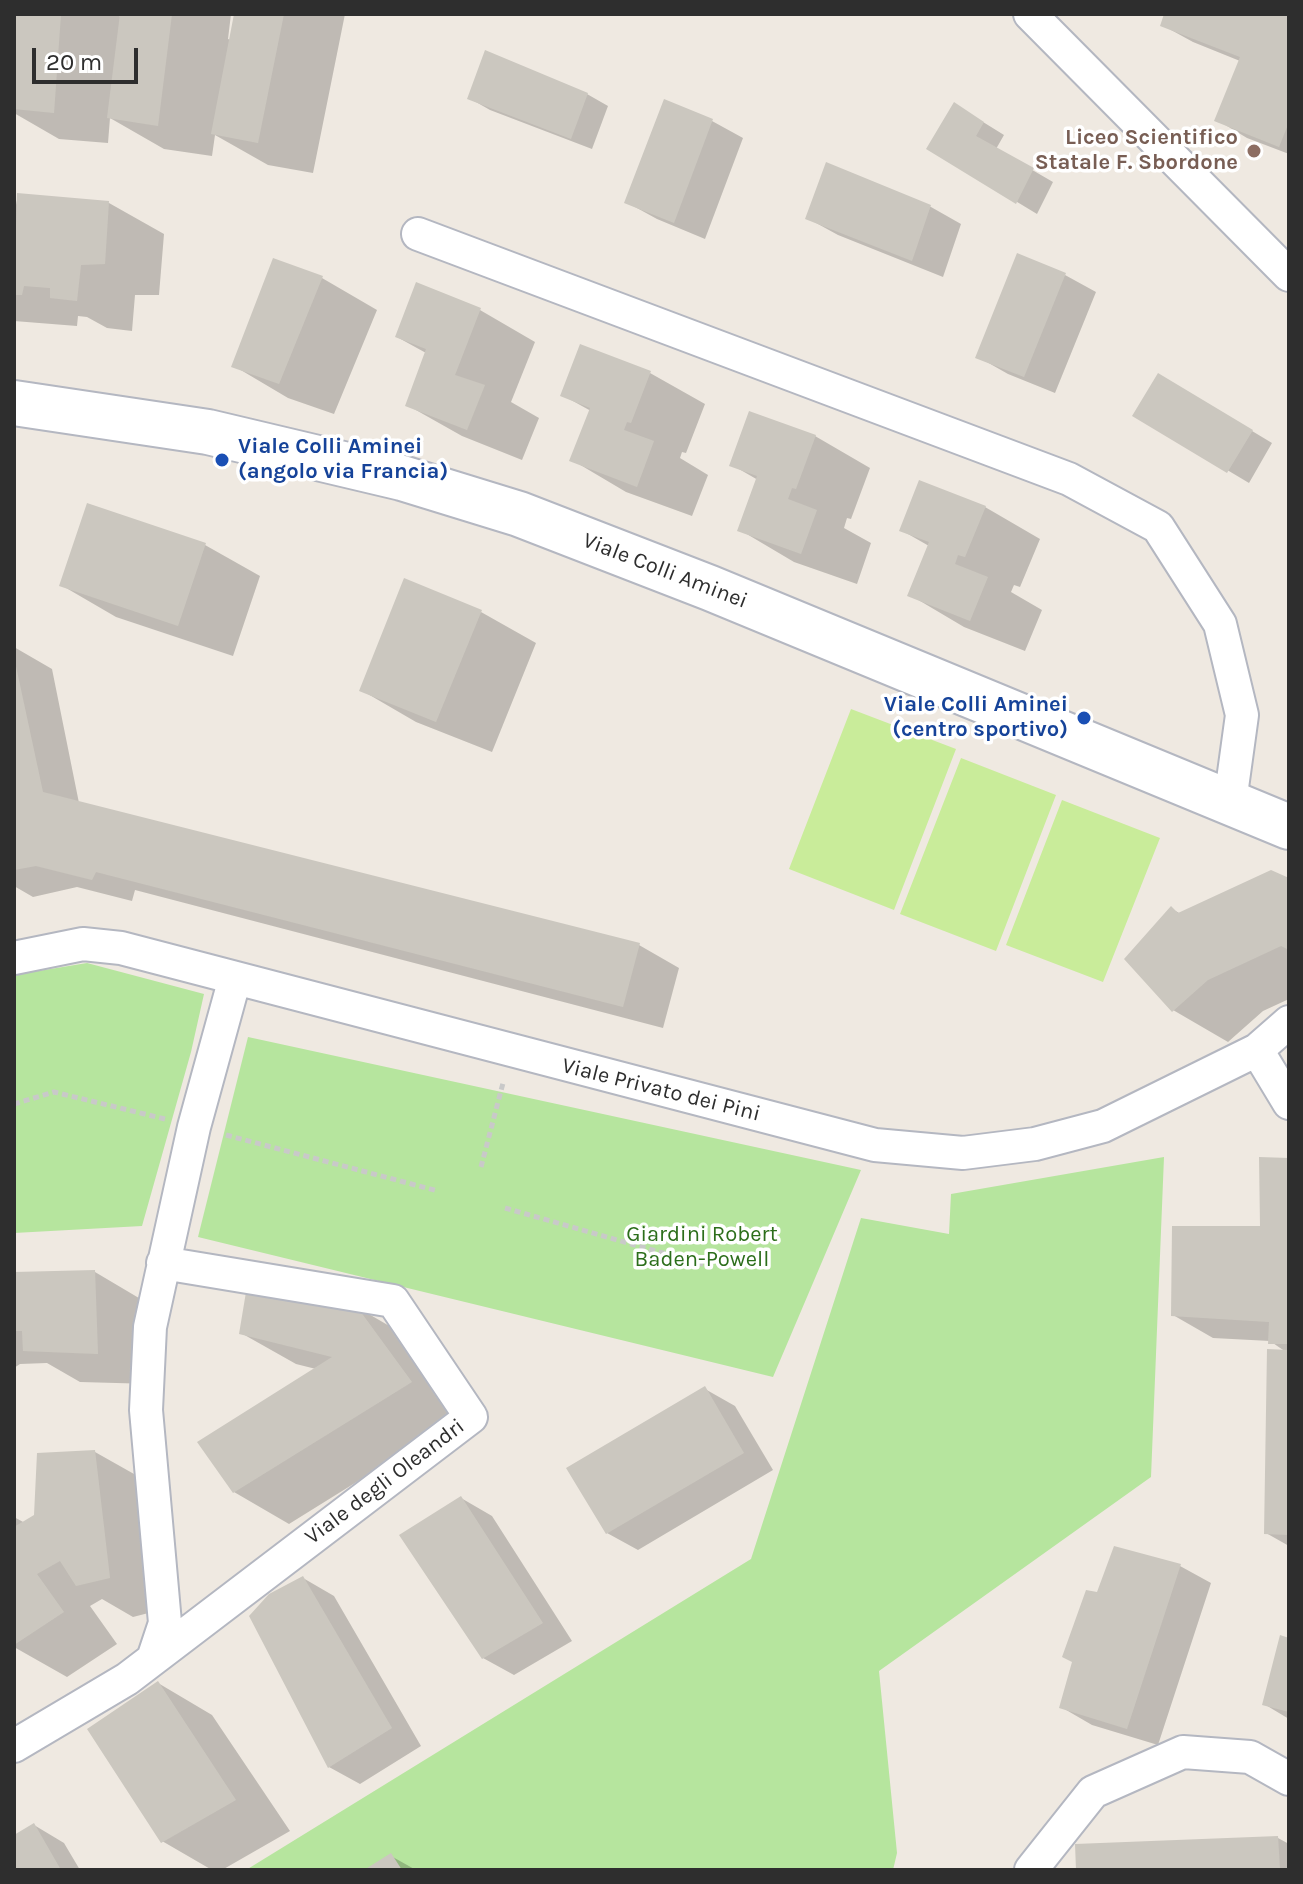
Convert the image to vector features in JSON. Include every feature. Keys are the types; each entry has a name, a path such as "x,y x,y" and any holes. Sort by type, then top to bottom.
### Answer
{"main road":[{"name":"Viale Colli Aminei","path":"14,403 208,432 402,478 519,514 710,588 1289,827"}],"street":[{"path":"1030,14 1289,275"},
{"path":"418,234 1069,479 1158,527 1220,624 1242,715 1230,802"},
{"path":"14,940 83,944"},
{"name":"Viale Privato dei Pini","path":"14,958 83,944 121,948 875,1145 963,1153 1035,1144 1103,1126 1257,1050 1289,1022"},
{"path":"154,1656 165,1623 146,1410 150,1327 191,1140 235,978"},
{"path":"1257,1050 1289,1103"},
{"name":"Viale degli Oleandri","path":"14,1746 127,1679 471,1417 393,1301 163,1263"},
{"path":"1031,1870 1093,1792 1183,1752 1250,1757 1289,1779"}],"path":[{"path":"481,1167 504,1079"},
{"path":"14,1104 54,1092 170,1120"},
{"path":"217,1133 438,1191"},
{"path":"505,1208 712,1267"}],"green space":[{"path":"851,709 956,749 894,910 789,869"},
{"path":"961,758 1056,795 996,951 900,914"},
{"path":"1062,800 1160,838 1103,982 1006,945"},
{"path":"87,963 204,994 191,1052 142,1226 14,1233 14,975"},
{"name":"Giardini Robert Baden-Powell","path":"248,1037 861,1170 773,1377 198,1237"},
{"path":"1164,1157 1151,1477 879,1671 897,1853 893,1870 246,1870 751,1559 861,1218 949,1234 951,1194"}],"building":[{"path":"14,14 61,14 54,113 14,109"},
{"path":"120,14 172,14 158,126 107,118"},
{"path":"234,14 284,14 258,143 211,134"},
{"path":"1164,14 1289,14 1289,122 1279,147 1214,121 1240,57 1160,26"},
{"path":"485,50 588,93 571,139 467,99"},
{"path":"664,99 713,119 674,223 624,203"},
{"path":"954,102 984,122 976,136 1034,168 1016,204 926,149"},
{"path":"826,162 931,205 912,261 805,219"},
{"path":"17,193 109,201 105,264 81,265 77,301 50,298 50,288 24,286 22,295 14,295"},
{"path":"1017,253 1066,273 1024,377 975,358"},
{"path":"273,258 323,276 279,384 231,367"},
{"path":"416,282 481,308 455,375 485,385 467,430 405,406 426,349 395,337"},
{"path":"580,344 651,371 631,423 627,422 624,430 654,441 637,487 569,461 590,408 560,396"},
{"path":"1158,373 1253,430 1227,473 1132,416"},
{"path":"749,411 816,435 796,489 792,488 788,499 817,510 801,554 737,531 757,476 729,466"},
{"path":"919,480 986,506 965,557 958,555 955,564 988,577 970,621 907,596 929,542 899,531"},
{"path":"87,503 206,543 178,626 59,586"},
{"path":"404,578 482,610 436,722 359,691"},
{"path":"14,657 43,792 640,943 623,1007 96,872 92,880 36,866 14,870"},
{"path":"1271,870 1289,878 1289,950 1281,946 1208,980 1172,1012 1124,959 1171,906 1178,913"},
{"path":"1259,1157 1289,1158 1289,1344 1268,1344 1269,1322 1171,1316 1172,1226 1260,1226"},
{"path":"95,1270 98,1354 23,1351 22,1331 14,1331 14,1272"},
{"path":"247,1286 355,1304 412,1382 233,1493 197,1442 332,1357 239,1334"},
{"path":"1267,1349 1289,1350 1289,1535 1264,1534"},
{"path":"705,1386 744,1453 606,1534 566,1468"},
{"path":"95,1450 110,1578 76,1586 60,1561 37,1574 64,1612 14,1645 14,1527 34,1515 37,1453"},
{"path":"461,1496 543,1623 482,1659 399,1535"},
{"path":"1114,1546 1181,1564 1127,1729 1059,1708 1072,1662 1062,1657 1086,1590 1097,1592"},
{"path":"303,1576 392,1728 328,1768 249,1616 269,1594"},
{"path":"1280,1635 1289,1638 1289,1712 1262,1705"},
{"path":"158,1681 236,1800 161,1843 87,1729"},
{"path":"34,1823 61,1870 14,1870 14,1835"},
{"path":"1278,1836 1280,1870 1076,1870 1075,1844"},
{"path":"391,1853 402,1870 364,1870"}],"place":[{"name":"Liceo Scientifico Statale F. Sbordone","path":"1254,151"},
{"name":"Viale Colli Aminei (angolo via Francia)","path":"222,460"},
{"name":"Viale Colli Aminei (centro sportivo)","path":"1084,718"}]}
